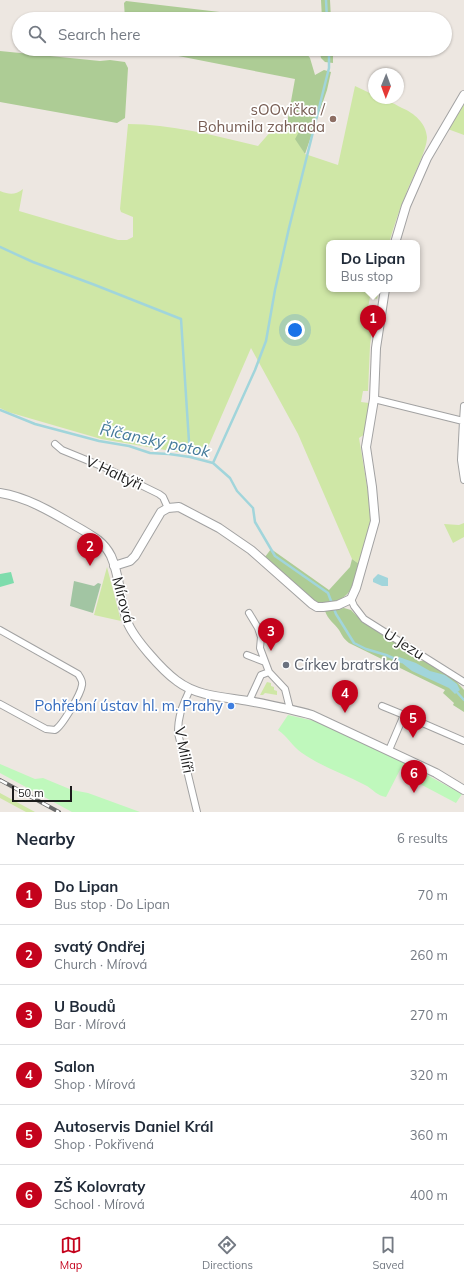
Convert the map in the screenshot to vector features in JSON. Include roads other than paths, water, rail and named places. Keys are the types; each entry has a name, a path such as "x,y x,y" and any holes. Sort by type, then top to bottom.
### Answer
{"street":[{"path":"396,240 406,206 427,158 464,95"},
{"path":"114,566 130,561 135,556 158,515 168,508 174,507 183,509 219,528 251,550 317,607 338,605 351,599 356,588 375,521 366,447 374,399 376,348 385,292"},
{"path":"374,399 462,421"},
{"path":"464,406 461,460 464,480"},
{"name":"V Haltýři","path":"55,444 62,450 106,468 159,494 163,497 168,508"},
{"name":"Mírová","path":"0,493 30,502 89,534 105,546 111,556 129,626 139,641 164,671 179,683 207,695 290,709 323,719 436,773 464,790"},
{"name":"U Jezu","path":"351,599 354,606 364,619 464,682"},
{"path":"249,613 258,628 261,637 260,648 269,672 285,688 290,709"},
{"path":"0,630 78,674 82,682 81,689 62,724 55,730 46,729 0,704"},
{"path":"248,654 265,662"},
{"path":"249,701 261,675 269,672"},
{"name":"V Milíři","path":"190,689 180,710 178,733 197,812"},
{"path":"382,706 464,741"},
{"path":"389,750 404,715"}],"water":[{"path":"378,574 388,578 388,586 382,586 373,582 373,579"},
{"path":"399,657 416,663 430,671 445,675 457,684 460,690 455,694 449,688 412,671 397,659"}],"waterway":[{"path":"326,0 327,12"},
{"path":"213,463 255,370 266,341 275,290 289,228 329,68 329,56"},
{"path":"0,247 33,262 181,319 190,457"},
{"name":"Říčanský potok","path":"0,410 35,424 99,441 129,446 150,453 190,457 213,463 230,478 237,491 253,508 255,522 275,556 328,593 336,614 354,643 402,662"},
{"name":"Říčanský potok","path":"455,690 464,700"}],"railway":[{"path":"0,780 59,812"}],"place":[{"name":"sOOvička / Bohumila zahrada","path":"333,119"},
{"name":"Do Lipan","path":"373,338"},
{"name":"svatý Ondřej","path":"90,566"},
{"name":"U Boudů","path":"271,651"},
{"name":"Církev bratrská","path":"286,665"},
{"name":"Pohřební ústav hl. m. Prahy","path":"231,706"},
{"name":"Salon","path":"345,713"},
{"name":"Autoservis Daniel Král","path":"413,738"},
{"name":"ZŠ Kolovraty","path":"414,793"}]}
